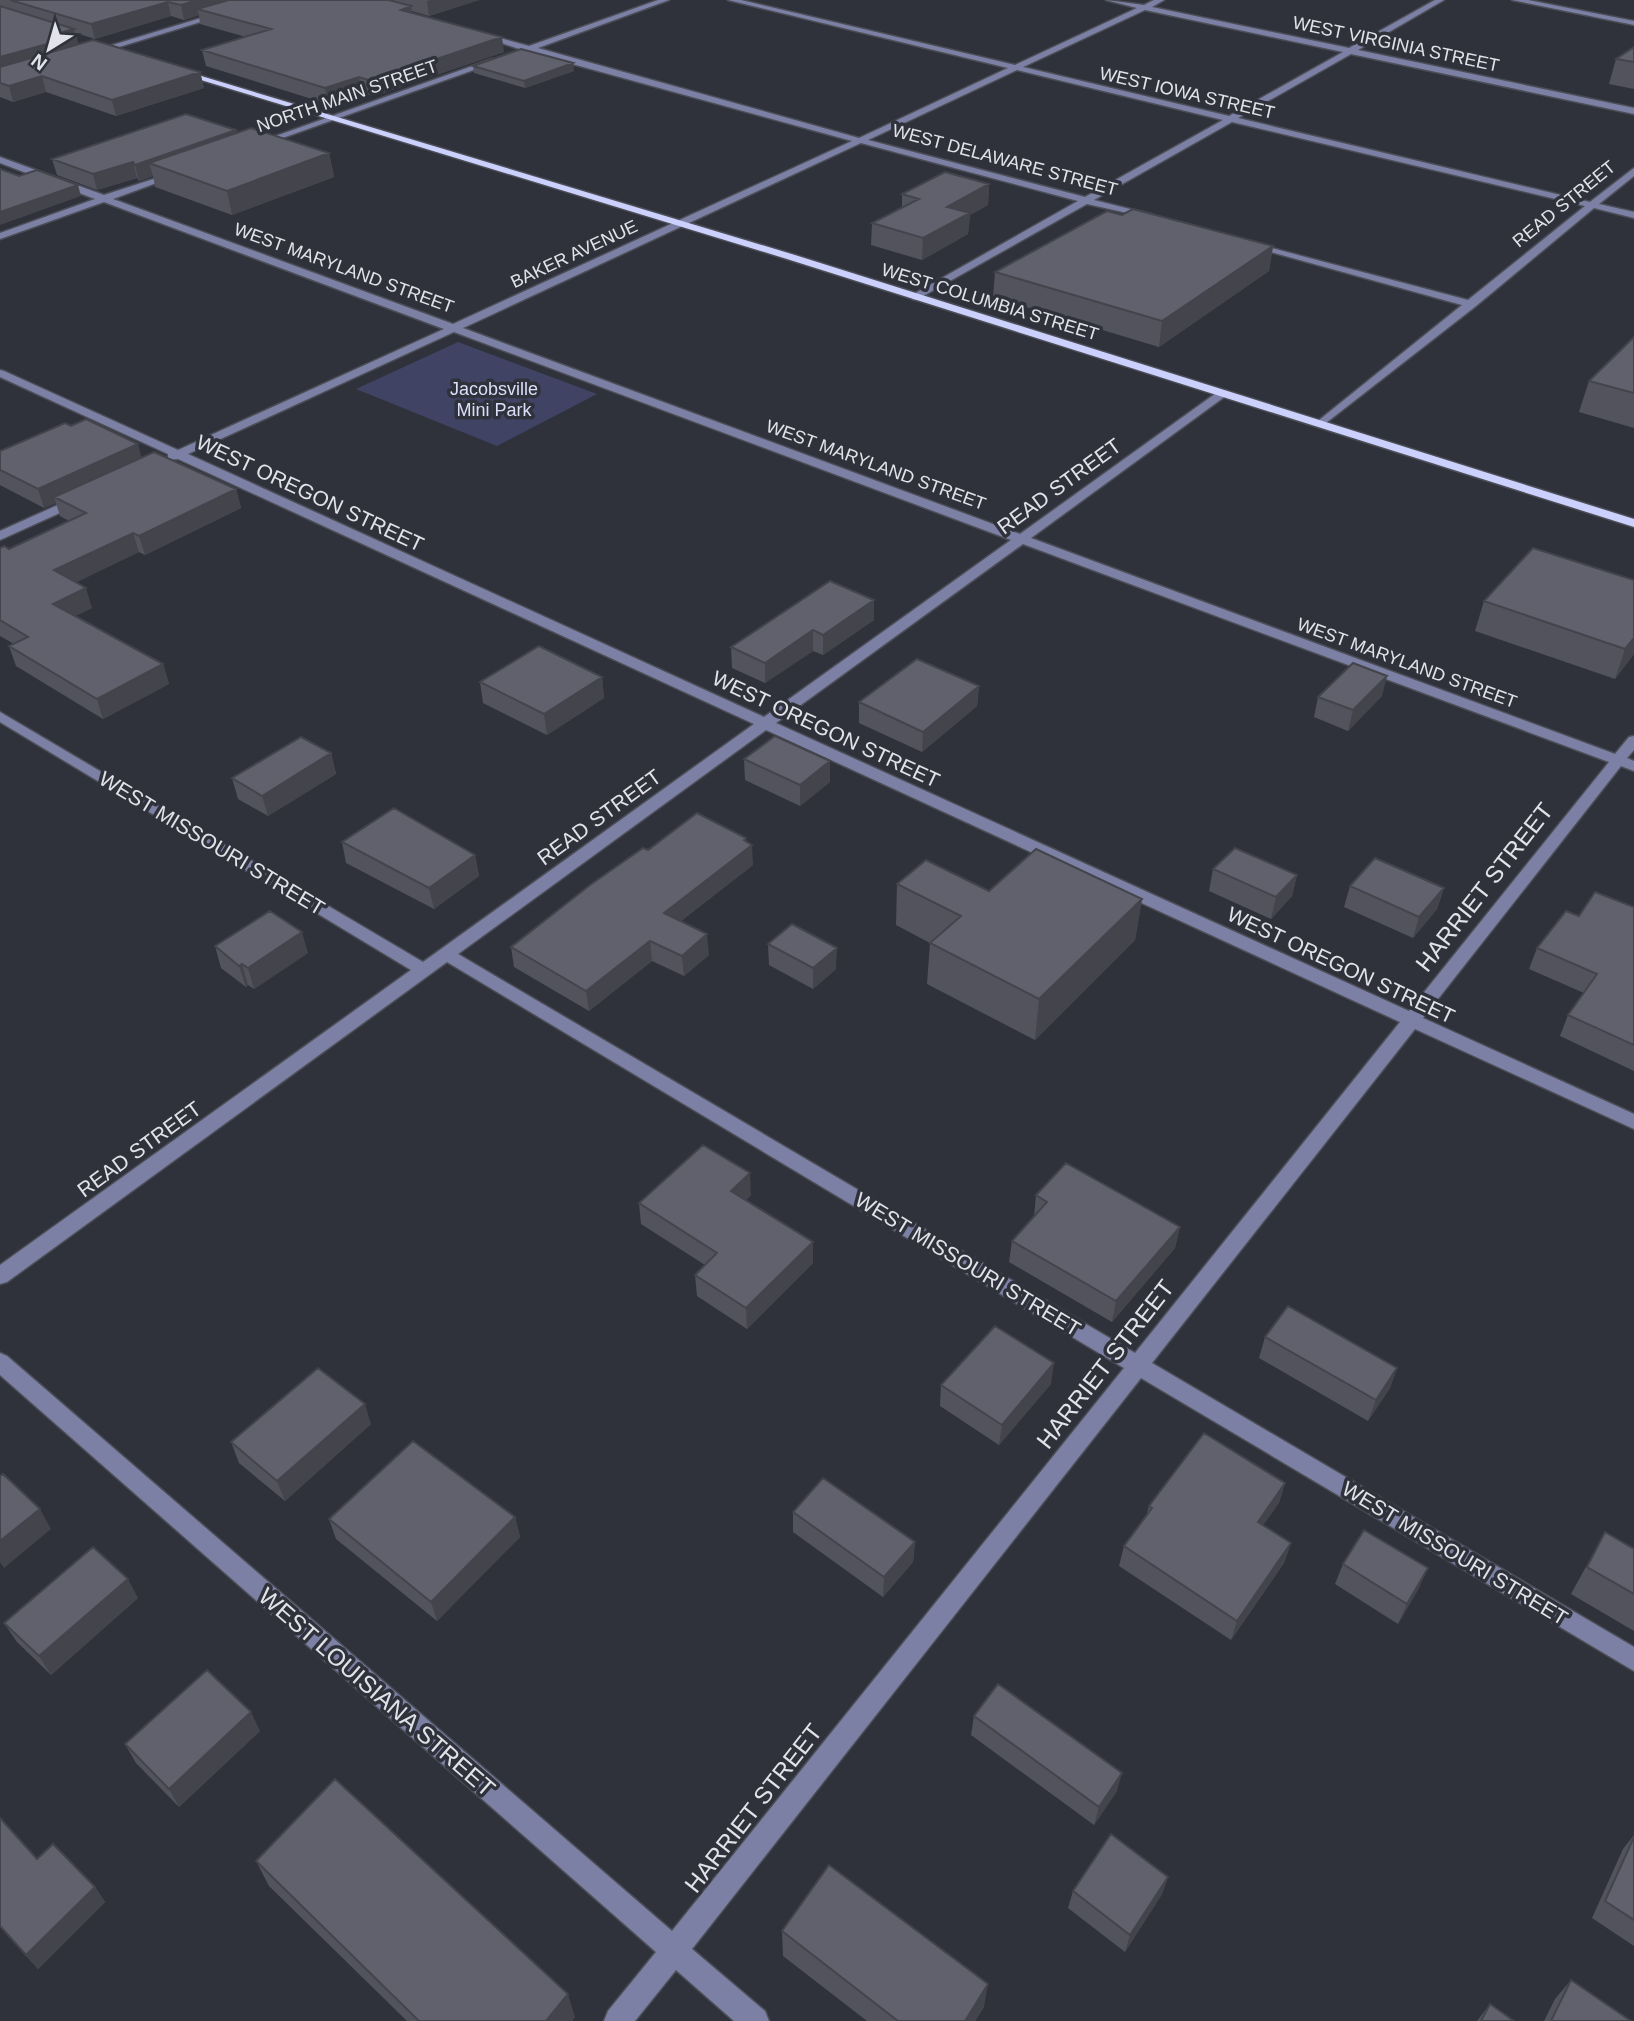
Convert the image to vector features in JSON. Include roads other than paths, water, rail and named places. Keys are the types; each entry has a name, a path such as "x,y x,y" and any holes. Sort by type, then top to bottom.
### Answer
{"main road":[{"path":"93,44 119,52"},
{"name":"WEST COLUMBIA STREET","path":"171,68 1322,423 1634,523"}],"street":[{"path":"79,57 268,0"},
{"path":"516,53 665,0"},
{"name":"WEST IOWA STREET","path":"732,0 1634,215"},
{"name":"WEST VIRGINIA STREET","path":"1110,0 1634,111"},
{"name":"BAKER AVENUE","path":"172,457 682,224 1160,0"},
{"path":"916,297 1084,199 1440,0"},
{"path":"1516,0 1634,23"},
{"name":"WEST DELAWARE STREET","path":"470,32 1164,220"},
{"name":"NORTH MAIN STREET","path":"252,146 503,58"},
{"name":"WEST MARYLAND STREET","path":"0,160 1626,763"},
{"path":"0,236 188,169"},
{"name":"READ STREET","path":"1322,423 1634,171"},
{"path":"1243,242 1472,304"},
{"name":"WEST OREGON STREET","path":"0,373 172,457 765,724 1634,1122"},
{"name":"READ STREET","path":"0,1276 1223,393"},
{"path":"0,536 96,492"},
{"name":"WEST MISSOURI STREET","path":"0,716 424,970"},
{"name":"HARRIET STREET","path":"618,2021 1412,1020 1626,763 1634,740"},
{"name":"WEST MISSOURI STREET","path":"446,954 1634,1660"},
{"name":"WEST LOUISIANA STREET","path":"0,1362 755,2021"}],"park label":[{"name":"Jacobsville Mini Park","path":"494,399"}]}
